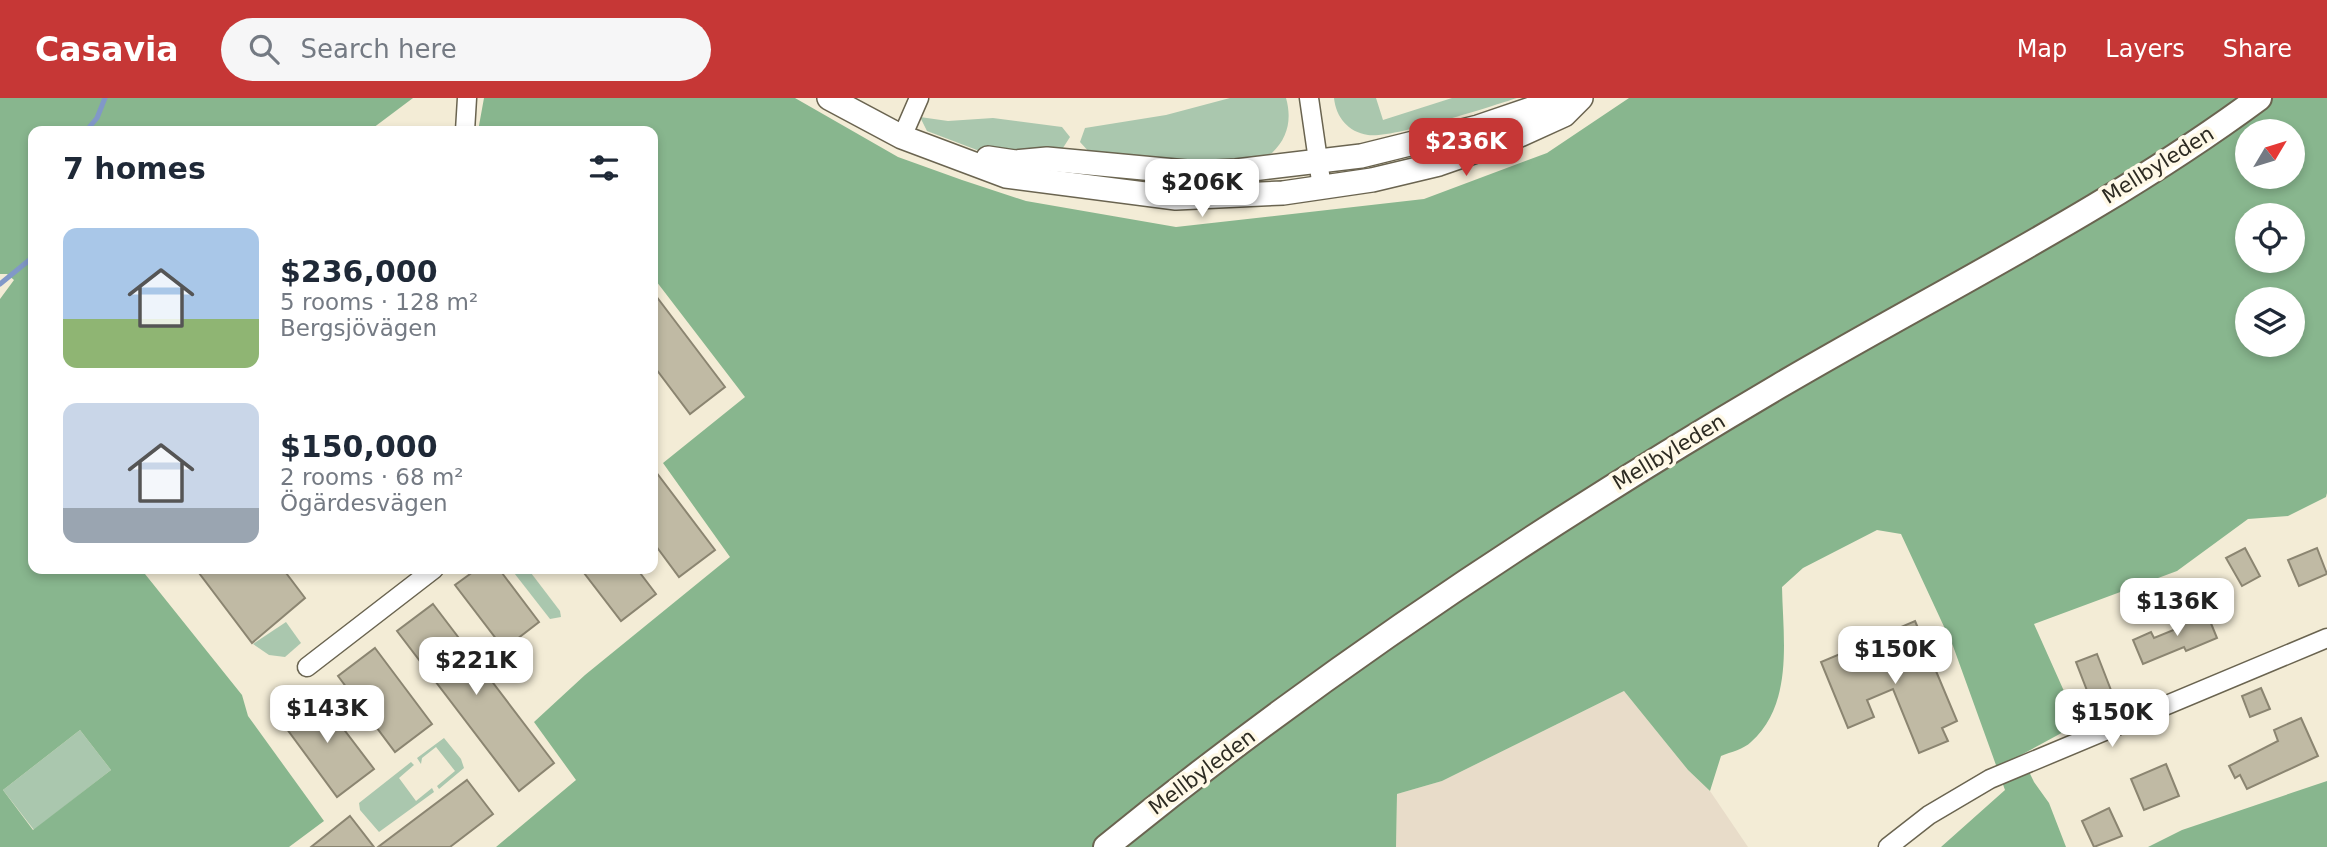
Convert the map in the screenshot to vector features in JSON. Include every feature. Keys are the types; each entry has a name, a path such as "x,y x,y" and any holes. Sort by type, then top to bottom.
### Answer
{"main road":[{"name":"Mellbyleden","path":"1106,847 1331,675 1559,520 1782,384 2087,210 2189,148 2259,98"}],"street":[{"path":"465,126 467,98"},
{"path":"829,98 1006,176 1124,193 1230,197 1322,188 1439,164 1511,139 1564,115 1578,99"},
{"path":"847,98 904,133 997,162 1047,159 1198,173 1317,161 1401,148 1478,127 1560,99 1578,99"},
{"path":"904,133 919,98"},
{"path":"1309,98 1322,188"},
{"path":"307,667 428,574"},
{"path":"1888,847 1929,815 1990,779 2327,638"}],"shaded area":[{"path":"1624,691 1688,770 1710,791 1748,847 1396,847 1397,794 1442,781"}],"green space":[{"path":"0,98 413,98 376,126 28,126 28,574 145,574 242,695 248,716 324,821 289,847 0,847 0,299 14,280 7,274 0,274","holes":["80,730 111,770 33,830 3,790"]},
{"path":"484,98 795,98 898,157 962,180 1026,201 1176,227 1424,199 1547,153 1629,98 2327,98 2326,497 2288,516 2248,519 2177,571 2034,624 2076,718 2067,730 2021,755 2034,782 2049,803 2066,847 1941,847 2005,790 1953,646 1901,534 1877,530 1803,568 1782,587 1783,669 1774,709 1765,726 1751,742 1721,756 1710,791 1688,770 1624,691 1442,781 1397,794 1396,847 496,847 576,780 534,722 585,675 730,557 663,463 745,397 658,284 658,126 479,126"},
{"path":"1230,98 1286,98 1289,113 1287,128 1282,141 1272,153 1234,162 1158,161 1091,154 1080,142 1085,128 1166,115"},
{"path":"1334,98 1376,98 1383,120 1452,98 1517,98 1418,127 1368,135 1355,131 1344,122 1337,111"},
{"path":"920,117 948,121 993,118 1062,127 1070,137 1061,151 990,155 927,131"},
{"path":"515,574 532,574 560,611 561,617 550,619"},
{"path":"286,622 301,643 285,657 269,655 253,644"},
{"path":"80,730 111,770 34,830 3,790"},
{"path":"444,738 461,759 464,768 439,789 437,786 455,771 436,747 422,758 421,764 417,758"},
{"path":"411,762 414,765 399,778 416,801 432,788 434,792 379,832 360,810 359,803"},
{"path":"2327,781 2327,847 2148,847 2182,830"}],"building":[{"path":"658,299 725,387 690,414 658,372"},
{"path":"658,475 715,550 679,577 658,549"},
{"path":"2245,548 2260,576 2242,586 2226,558"},
{"path":"2317,548 2327,574 2299,586 2288,560"},
{"path":"200,574 287,574 305,598 252,643"},
{"path":"470,574 503,574 539,622 504,649 455,585"},
{"path":"585,574 641,574 656,594 621,621"},
{"path":"433,604 554,763 519,791 397,631"},
{"path":"2197,609 2201,618 2208,616 2217,638 2186,651 2184,647 2143,664 2133,640 2151,632 2154,638 2181,627 2177,617"},
{"path":"1915,621 1957,721 1942,728 1948,741 1919,753 1893,689 1867,700 1874,717 1848,728 1821,662 1847,651 1854,668 1880,657 1873,639"},
{"path":"375,648 432,724 395,752 338,676"},
{"path":"2097,654 2114,698 2093,706 2076,662"},
{"path":"2261,688 2270,709 2250,717 2242,696"},
{"path":"317,694 374,769 337,797 281,721"},
{"path":"2301,718 2318,756 2247,789 2240,775 2235,778 2229,766 2278,741 2274,730"},
{"path":"2166,764 2179,796 2144,810 2131,779"},
{"path":"467,780 493,814 450,847 378,847"},
{"path":"2109,808 2122,836 2094,847 2082,821"},
{"path":"350,816 374,847 311,847"}],"waterway":[{"path":"90,126 97,118 105,98"},
{"path":"0,284 28,261"}]}
